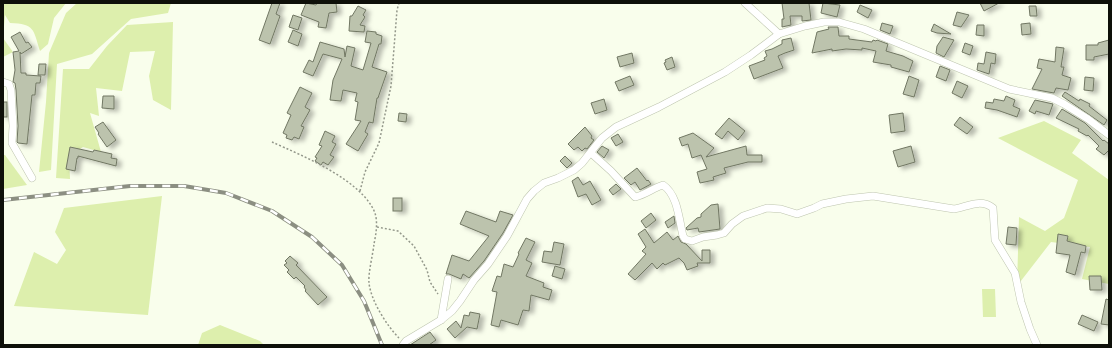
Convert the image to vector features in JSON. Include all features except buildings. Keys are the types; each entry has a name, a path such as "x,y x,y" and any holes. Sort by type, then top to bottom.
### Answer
{"street":[{"path":"745,3 780,34"},
{"path":"403,344 441,320 452,311 474,280 488,264 507,236 527,199 544,183 574,170 591,153 602,138 616,127 659,107 724,72 780,34 805,26 824,22 839,22 864,29 1009,89 1052,98 1088,119 1109,135"},
{"path":"3,82 9,84 11,90 13,126 12,143 32,178"},
{"path":"591,153 611,171 635,197 663,185 668,189 674,199 682,236 685,239 692,241 703,237 724,233 732,224 743,216 767,208 780,209 797,214 822,204 846,199 874,196 954,209 963,208 971,204 987,204 992,208 995,240 1015,273 1021,302 1037,345"},
{"path":"441,320 448,279"}],"path":[{"path":"360,192 365,172 379,143 391,86 397,10 399,3"},
{"path":"272,142 306,157 335,173 360,192 375,214 376,228 369,283 373,296 387,324 403,344"},
{"path":"376,228 398,231 414,246 427,270 430,282 443,302"}],"green space":[{"path":"3,3 66,3 54,18 48,44 40,51 32,29 29,26 10,23 5,15 3,38"},
{"path":"77,3 171,3 168,13 131,19 92,54 57,64 51,170 39,172 49,53 66,13"},
{"path":"173,22 171,110 153,100 149,76 155,51 130,52 122,91 96,88 99,116 90,113 101,152 83,147 69,156 70,179 56,178 63,69 89,69 107,46 127,25"},
{"path":"3,38 13,52 3,57"},
{"path":"1044,121 1081,140 1072,153 1109,180 1109,284 1082,279 1090,247 1051,242 1017,286 1019,217 1045,231 1064,218 1078,180 998,138"},
{"path":"3,155 5,155 27,185 3,189"},
{"path":"162,196 148,315 14,306 34,252 57,264 66,250 55,232 64,208"},
{"path":"982,289 995,289 996,317 983,317"},
{"path":"220,325 260,341 264,345 198,345 202,333"}],"railway":[{"path":"3,200 130,186 184,186 226,193 272,211 312,237 342,265 364,301 382,345"}]}
